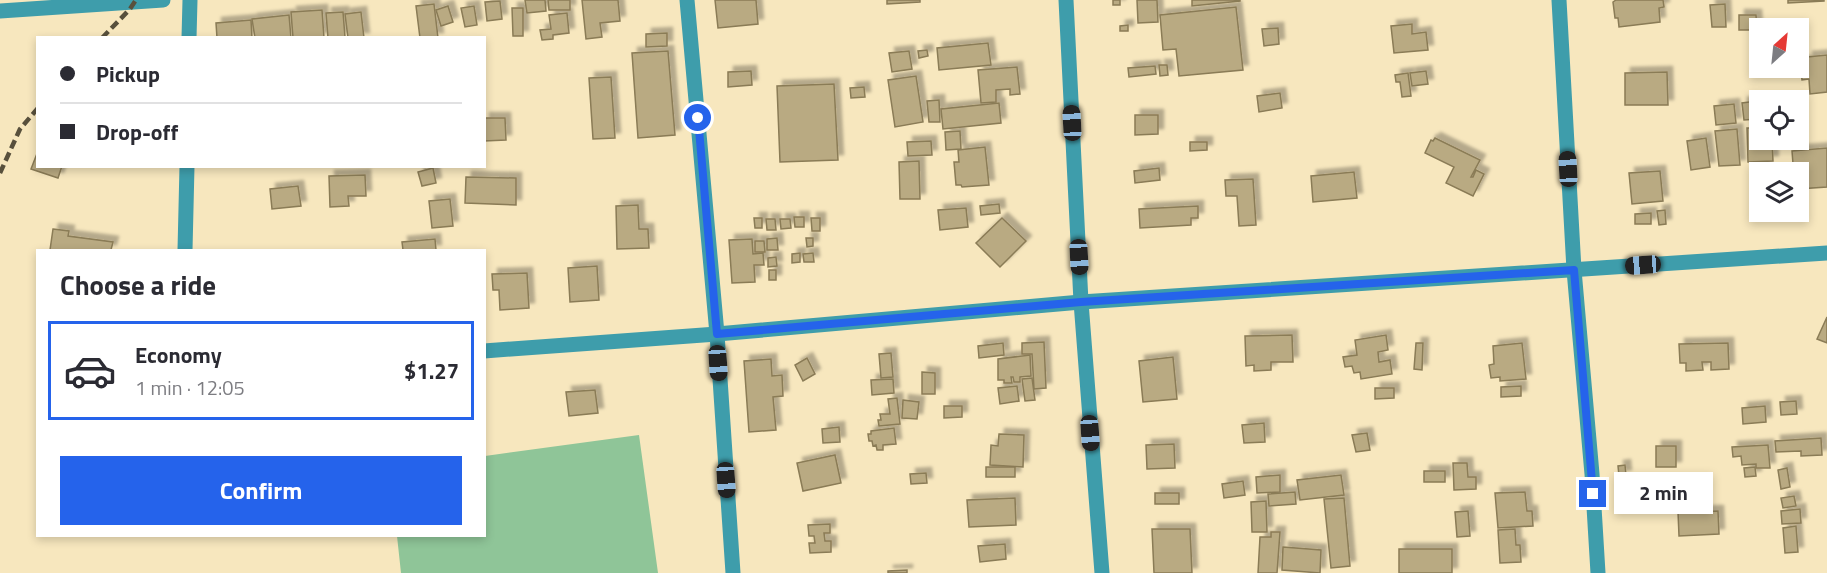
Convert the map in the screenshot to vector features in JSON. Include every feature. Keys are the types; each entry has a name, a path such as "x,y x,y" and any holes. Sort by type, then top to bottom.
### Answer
{"street":[{"path":"0,11 163,0"},
{"path":"189,36 190,0"},
{"path":"687,0 717,334 733,573"},
{"path":"1066,0 1081,302 1102,573"},
{"path":"1559,0 1574,270 1592,474 1598,573"},
{"path":"185,249 187,168"},
{"path":"486,351 717,334 1081,302 1827,253"}],"green space":[{"path":"639,435 658,573 401,573 397,537 486,537 486,456"}],"building":[{"path":"525,0 545,0 546,11 527,13"},
{"path":"548,0 570,0 570,10 549,10"},
{"path":"582,0 618,0 620,21 600,23 602,37 586,39"},
{"path":"715,0 756,0 758,24 718,28"},
{"path":"887,0 920,0 920,2 887,4"},
{"path":"1113,0 1120,0 1120,5 1113,5"},
{"path":"1137,0 1157,0 1158,22 1138,23"},
{"path":"1192,0 1240,0 1240,1 1192,6"},
{"path":"1616,0 1663,0 1664,7 1659,8 1660,22 1619,27 1613,2"},
{"path":"1788,0 1824,0 1824,1 1788,3"},
{"path":"500,1 502,19 487,21 485,2"},
{"path":"434,4 438,36 420,36 416,6"},
{"path":"1725,4 1726,27 1712,27 1710,5"},
{"path":"448,6 453,22 441,26 436,10"},
{"path":"474,6 477,25 465,27 461,8"},
{"path":"1236,7 1243,70 1179,76 1176,49 1163,50 1160,15"},
{"path":"512,8 523,8 523,36 513,36"},
{"path":"322,10 324,36 293,36 291,12"},
{"path":"343,12 345,36 328,36 326,13"},
{"path":"361,12 364,36 348,36 345,14"},
{"path":"567,13 569,33 553,35 553,39 542,40 540,30 551,29 549,15"},
{"path":"289,15 291,36 255,36 252,19"},
{"path":"1739,15 1756,15 1756,18 1749,18 1749,30 1739,30"},
{"path":"251,20 252,36 217,36 216,23"},
{"path":"1412,24 1412,34 1426,32 1428,50 1394,53 1391,26"},
{"path":"1128,25 1128,31 1120,31 1120,26"},
{"path":"1278,28 1279,44 1264,46 1262,29"},
{"path":"667,33 667,46 646,47 646,34"},
{"path":"988,43 991,65 939,70 937,48"},
{"path":"927,50 928,56 919,58 918,51"},
{"path":"668,51 675,135 638,138 632,53"},
{"path":"909,51 912,69 892,72 889,53"},
{"path":"1827,55 1827,92 1810,94 1809,79 1802,80 1802,78 1809,78 1809,57"},
{"path":"1159,65 1167,65 1168,75 1160,76"},
{"path":"1155,66 1156,74 1129,77 1128,68"},
{"path":"1017,67 1020,94 1010,95 1010,89 996,90 996,102 981,103 978,70"},
{"path":"751,71 752,85 728,87 728,72"},
{"path":"1426,71 1428,84 1412,86 1410,73"},
{"path":"1667,72 1668,105 1625,105 1625,73"},
{"path":"1408,73 1411,96 1402,97 1400,82 1396,82 1395,75"},
{"path":"916,76 923,122 895,127 888,80"},
{"path":"611,77 615,138 593,139 589,78"},
{"path":"834,84 838,160 780,162 777,86"},
{"path":"864,87 865,97 851,98 850,88"},
{"path":"1280,93 1282,108 1259,112 1257,96"},
{"path":"939,100 940,122 929,122 927,101"},
{"path":"1749,102 1749,120 1744,120 1742,103"},
{"path":"999,103 1001,123 943,129 941,109"},
{"path":"1734,104 1736,123 1716,125 1714,106"},
{"path":"1135,115 1158,115 1158,134 1135,135"},
{"path":"486,118 505,118 506,140 486,141"},
{"path":"1747,128 1749,128 1749,150 1772,150 1773,161 1748,162"},
{"path":"1737,129 1740,165 1719,166 1715,131"},
{"path":"960,131 961,149 946,150 945,132"},
{"path":"1435,138 1480,160 1471,177 1476,170 1484,174 1473,196 1446,183 1454,167 1425,153 1431,140"},
{"path":"1706,138 1710,167 1691,170 1687,141"},
{"path":"931,141 932,155 908,156 907,142"},
{"path":"1190,142 1207,142 1207,150 1190,151"},
{"path":"985,147 989,185 962,187 956,185 954,162 959,162 958,150"},
{"path":"1827,148 1827,187 1809,188 1809,162 1793,162 1792,151"},
{"path":"36,156 36,168 61,168 58,178 31,169"},
{"path":"919,161 920,199 900,199 899,162"},
{"path":"433,168 436,183 422,186 418,172"},
{"path":"1159,168 1160,180 1135,183 1134,171"},
{"path":"1660,171 1663,201 1632,204 1629,173"},
{"path":"1354,172 1357,198 1313,202 1311,176"},
{"path":"365,175 366,196 348,196 349,206 330,207 329,176"},
{"path":"466,177 516,178 516,205 465,203"},
{"path":"1253,179 1256,225 1239,226 1237,196 1226,196 1225,180"},
{"path":"298,186 301,206 272,209 270,189"},
{"path":"450,199 453,226 432,228 429,201"},
{"path":"999,204 1000,213 981,215 980,206"},
{"path":"638,205 639,229 648,229 649,248 617,249 616,206"},
{"path":"1198,206 1198,218 1191,218 1191,225 1140,228 1139,209"},
{"path":"966,208 968,227 940,230 938,210"},
{"path":"1665,210 1666,224 1659,225 1657,211"},
{"path":"1651,213 1651,224 1635,224 1635,214"},
{"path":"794,217 804,217 804,227 795,227"},
{"path":"754,218 762,218 762,228 755,228"},
{"path":"811,218 820,218 820,231 812,231"},
{"path":"1002,218 1026,241 1000,267 976,243"},
{"path":"766,219 775,219 776,230 767,230"},
{"path":"780,219 790,219 791,228 781,229"},
{"path":"53,229 69,231 68,236 113,242 111,249 50,249"},
{"path":"777,238 778,250 767,250 767,239"},
{"path":"806,238 813,238 813,246 807,247"},
{"path":"435,239 436,249 403,249 402,242"},
{"path":"752,239 753,254 763,253 764,265 754,265 755,282 732,283 729,240"},
{"path":"755,241 764,241 765,252 755,252"},
{"path":"800,253 800,262 792,263 792,254"},
{"path":"813,253 814,262 804,262 803,254"},
{"path":"776,257 777,266 768,267 768,258"},
{"path":"597,266 599,300 570,302 568,268"},
{"path":"769,270 776,270 776,280 769,280"},
{"path":"527,273 529,308 500,310 499,290 493,290 492,274"},
{"path":"1827,317 1827,343 1817,339"},
{"path":"1292,335 1293,362 1271,362 1271,370 1254,371 1254,365 1246,366 1245,336"},
{"path":"1386,335 1388,350 1378,352 1379,362 1390,360 1392,374 1361,379 1360,372 1354,373 1352,366 1345,367 1343,357 1357,355 1355,340"},
{"path":"1044,342 1046,388 1034,389 1032,354 1022,354 1022,343"},
{"path":"1003,343 1004,355 979,358 978,346"},
{"path":"1416,343 1423,343 1422,370 1414,369"},
{"path":"1522,343 1526,379 1500,381 1500,377 1491,378 1489,365 1494,364 1493,346"},
{"path":"1728,343 1729,369 1711,370 1711,362 1702,362 1703,370 1686,371 1686,363 1680,363 1679,344"},
{"path":"891,353 893,377 881,378 879,354"},
{"path":"1030,355 1031,376 1020,377 1020,382 1014,382 1011,377 1012,383 998,380 998,359"},
{"path":"1173,357 1177,399 1143,402 1139,361"},
{"path":"807,358 815,374 803,381 795,365"},
{"path":"771,359 772,376 782,375 783,396 773,397 776,430 749,432 744,361"},
{"path":"922,372 935,373 935,394 922,394"},
{"path":"1032,378 1035,400 1025,401 1022,379"},
{"path":"893,379 894,393 872,395 871,380"},
{"path":"1017,386 1019,401 1000,404 998,388"},
{"path":"1521,386 1521,396 1501,397 1501,387"},
{"path":"1375,388 1394,388 1394,398 1375,399"},
{"path":"595,390 598,413 569,416 566,392"},
{"path":"897,398 900,424 879,426 880,414 890,414 888,399"},
{"path":"903,400 919,402 917,419 902,418"},
{"path":"1796,401 1797,414 1781,415 1780,402"},
{"path":"944,406 962,406 962,417 944,418"},
{"path":"1765,406 1766,422 1743,424 1742,408"},
{"path":"1264,423 1265,442 1244,443 1242,425"},
{"path":"839,427 840,442 823,443 822,429"},
{"path":"894,428 896,444 883,445 883,450 877,450 876,445 873,446 872,441 869,441 868,434 871,434 871,431"},
{"path":"1367,433 1370,450 1356,452 1352,435"},
{"path":"999,434 1024,435 1023,467 990,465 991,445 998,446"},
{"path":"1821,438 1822,455 1801,456 1801,451 1776,452 1775,441"},
{"path":"1174,444 1175,468 1147,469 1146,445"},
{"path":"1768,445 1770,468 1756,468 1756,464 1742,465 1741,456 1733,457 1732,447"},
{"path":"1656,446 1676,446 1676,467 1656,467"},
{"path":"835,455 841,483 803,491 797,463"},
{"path":"1453,463 1467,463 1468,477 1476,477 1476,489 1454,490"},
{"path":"1625,465 1626,475 1619,476 1618,466"},
{"path":"986,467 1015,467 1015,477 986,477"},
{"path":"1755,467 1756,476 1745,477 1744,468"},
{"path":"1787,468 1790,487 1781,489 1778,470"},
{"path":"1424,471 1445,471 1445,482 1424,482"},
{"path":"926,473 927,483 911,484 910,474"},
{"path":"1280,475 1280,492 1257,493 1256,477"},
{"path":"1341,475 1344,495 1300,500 1297,480"},
{"path":"1243,481 1245,495 1224,498 1222,484"},
{"path":"1295,492 1296,504 1269,506 1268,494"},
{"path":"1525,492 1527,511 1532,511 1533,526 1498,528 1495,493"},
{"path":"1155,493 1179,493 1179,504 1155,504"},
{"path":"1794,496 1796,506 1783,508 1781,498"},
{"path":"1015,498 1016,525 969,527 967,500"},
{"path":"1344,498 1350,566 1331,568 1324,499"},
{"path":"1266,501 1267,532 1252,532 1251,502"},
{"path":"1800,509 1801,523 1782,524 1781,511"},
{"path":"1468,511 1470,536 1457,537 1455,512"},
{"path":"1718,511 1719,534 1679,536 1678,512"},
{"path":"830,524 830,533 824,533 825,541 831,541 831,552 810,553 809,543 815,543 814,536 809,536 808,525"},
{"path":"1796,526 1798,552 1785,553 1783,528"},
{"path":"1152,529 1190,529 1192,573 1154,573"},
{"path":"1515,529 1516,545 1520,545 1521,562 1500,563 1498,530"},
{"path":"1271,532 1280,532 1277,573 1258,573 1260,537 1271,537"},
{"path":"1005,544 1006,559 980,562 978,546"},
{"path":"1283,547 1321,550 1320,573 1282,570"},
{"path":"1399,549 1452,549 1452,573 1399,573"},
{"path":"907,570 907,573 888,573 888,571"}],"railway":[{"path":"104,36 136,0"},
{"path":"0,173 20,129 36,110"}],"route":[{"path":"698,118 717,334 1081,302 1574,270 1593,494"}]}
